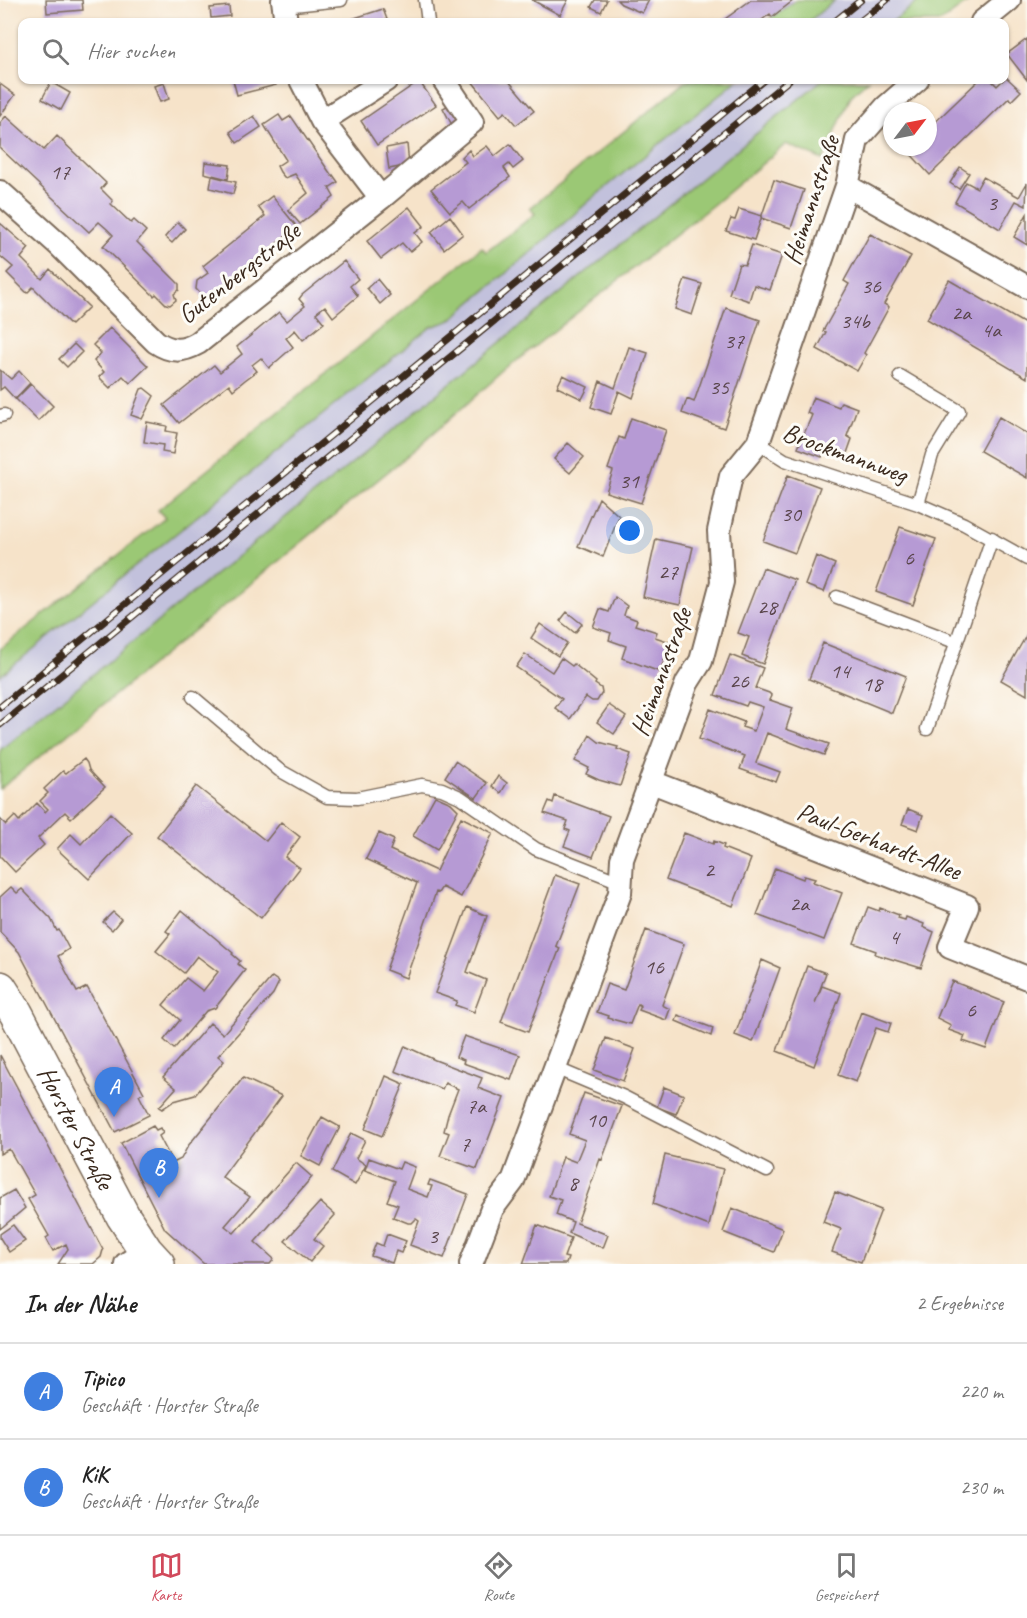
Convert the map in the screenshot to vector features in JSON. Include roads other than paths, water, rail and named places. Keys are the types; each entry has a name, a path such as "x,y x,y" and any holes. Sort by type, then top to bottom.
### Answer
{"main road":[{"name":"Horster Straße","path":"0,988 16,1013 123,1216 143,1260"}],"street":[{"path":"987,18 1009,0"},
{"path":"303,84 322,121 381,198"},
{"path":"322,121 380,84"},
{"name":"Gutenbergstraße","path":"0,192 51,237 156,342 165,348 177,351 188,349 198,344 381,198 472,122 447,84"},
{"name":"Heimannstraße","path":"471,1264 492,1209 513,1181 620,892 622,859 687,683 701,661 722,582 719,531 730,476 758,443 847,186 857,140 886,107 912,84"},
{"path":"847,186 1027,287"},
{"name":"Paul-Gerhardt-Allee","path":"652,782 967,906 950,947 1027,978"}],"lane":[{"path":"284,10 341,0"},
{"path":"425,0 427,18"},
{"name":"Brockmannweg","path":"900,376 959,411 932,455 918,504"},
{"name":"Brockmannweg","path":"758,443 785,460 918,504 992,538 1027,559"},
{"path":"927,729 992,538"},
{"path":"837,597 955,642"},
{"path":"193,697 279,770 327,797 357,798 422,785 442,789 460,797 536,849 620,882"},
{"path":"555,1068 624,1097 767,1171"}],"railway":[{"path":"839,18 861,0"},
{"path":"864,18 887,0"},
{"path":"0,707 759,84"},
{"path":"0,725 784,84"}],"place":[{"name":"Tipico","path":"114,1117"},
{"name":"KiK","path":"159,1198"}]}
